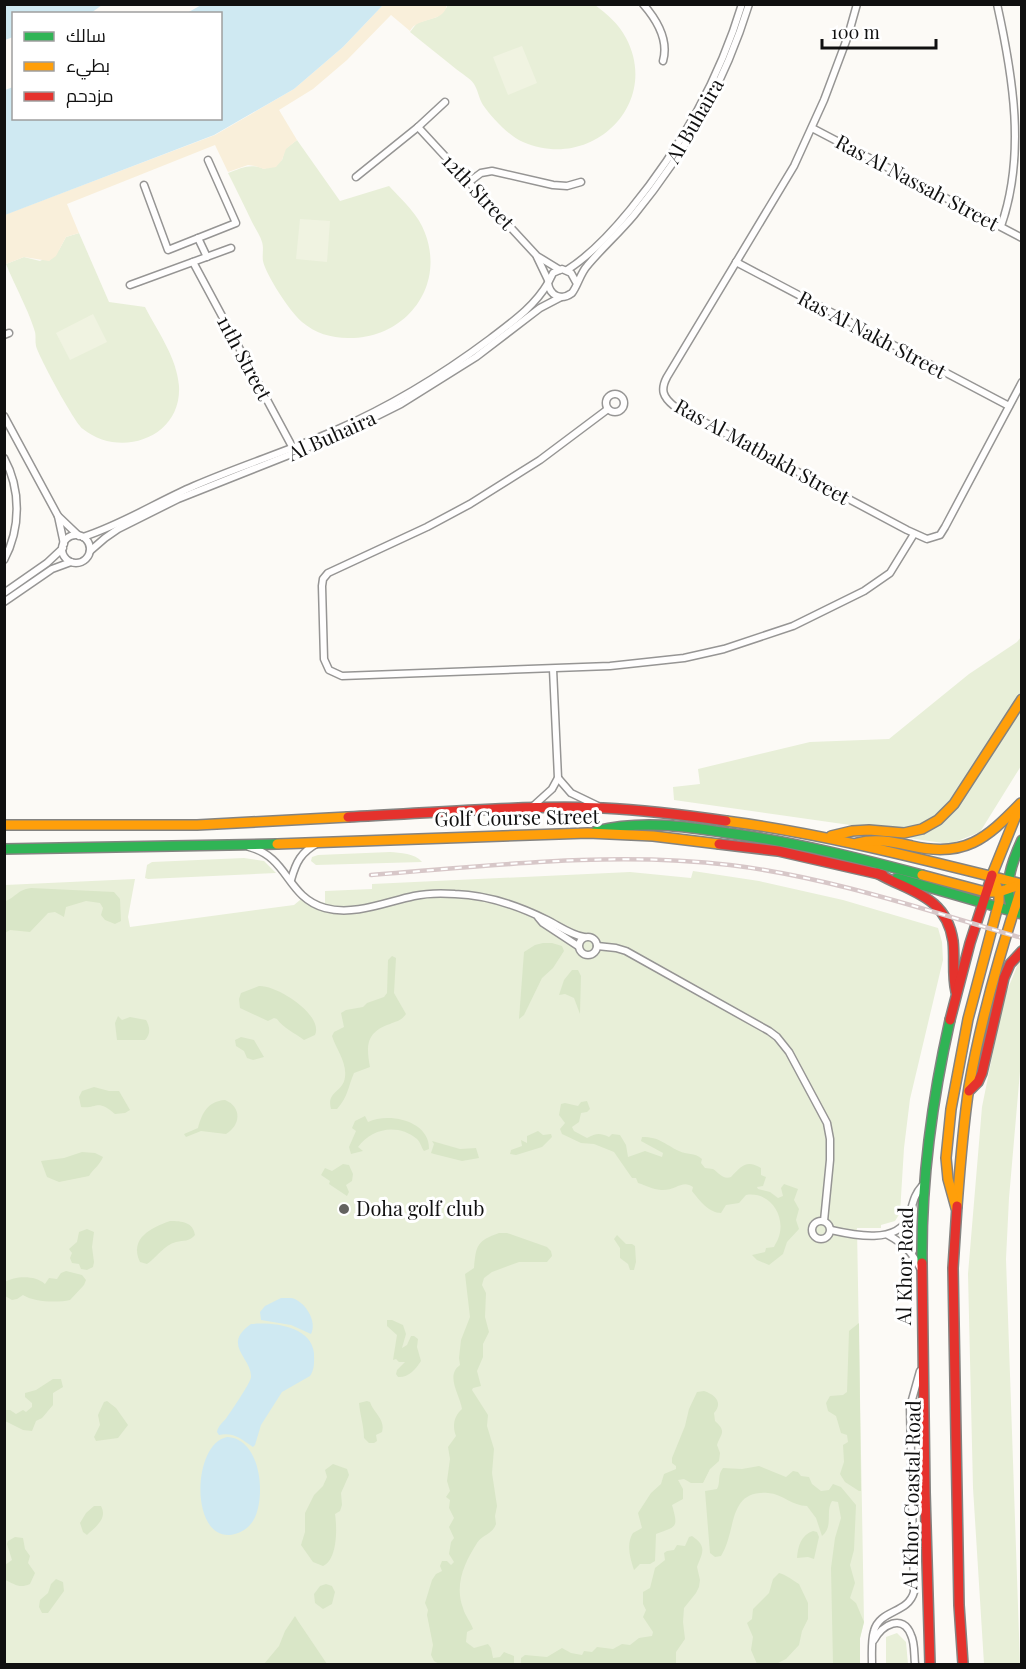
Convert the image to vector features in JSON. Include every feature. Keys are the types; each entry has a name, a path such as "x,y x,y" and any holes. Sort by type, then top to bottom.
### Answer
{"main road":[{"path":"827,837 852,831 869,830 904,833 922,829 938,820 954,804 1022,699"},
{"path":"857,843 885,840 932,851 955,851 981,841 997,829 1021,802"},
{"name":"Al Khor Road","path":"930,1665 922,1365 924,1184 937,1080 957,993 982,903 1021,802"},
{"name":"Golf Course Street","path":"4,825 197,825 530,808 602,808 722,819 827,837 992,875 1022,885"},
{"path":"588,833 618,826 648,824 729,832 848,855 986,892 1009,895"},
{"name":"Golf Course Street","path":"4,849 588,833 706,841 778,851 877,873 1017,913"},
{"path":"1009,895 1008,880 1011,866 1022,840"},
{"path":"877,873 923,895 942,913 952,935 953,979 957,993"},
{"path":"963,1665 959,1605 953,1268 957,1211 969,1091 981,1028 1017,913 1009,895 992,875"},
{"path":"957,1211 952,1201 946,1158 951,1109 968,1019 998,908 1022,885"},
{"path":"982,903 1009,895"},
{"path":"969,1091 980,1077 1007,971 1022,951"}],"street":[{"path":"643,4 654,17 661,31 664,45 663,61"},
{"name":"Al Buhaira","path":"576,282 587,266 632,218 659,177 709,88 732,36 742,4"},
{"name":"Al Buhaira","path":"563,270 581,261 617,225 686,142 715,91 738,38 749,4"},
{"name":"Ras Al Matbakh Street","path":"857,4 841,56 794,166 663,387 664,396 674,406 914,534"},
{"path":"997,4 1010,68 1014,118 1010,192 1000,226"},
{"path":"356,177 418,128 445,102"},
{"name":"12th Street","path":"418,128 537,256 563,270"},
{"name":"Ras Al Nassah Street","path":"812,128 1022,238"},
{"path":"144,185 168,250 236,224 208,160"},
{"path":"469,182 481,173 492,171 553,185 567,186 581,182"},
{"path":"198,238 207,257"},
{"path":"130,285 231,248"},
{"name":"12th Street","path":"537,256 548,282"},
{"name":"11th Street","path":"193,262 294,451"},
{"name":"Ras Al Nakh Street","path":"736,262 1009,406"},
{"path":"563,270 573,275 576,282 572,293 561,297 552,293 548,282 551,275 563,270"},
{"name":"Al Buhaira","path":"492,341 537,301 548,282"},
{"name":"Al Buhaira","path":"90,551 118,529 178,500 356,424 436,383 492,341 540,308 561,297"},
{"path":"608,409 566,442 490,492 427,527 332,570 325,576 322,583 325,662 329,670 336,675 610,666 684,658 743,644 784,630 818,615 877,583 897,564 914,534 927,539 943,531 1022,382"},
{"path":"4,416 58,516 64,556 71,562"},
{"name":"Al Buhaira","path":"81,537 107,529 176,494 294,451"},
{"path":"4,458 10,469 18,507 11,546 4,560"},
{"path":"5,599 52,569 71,562 82,562 88,558 89,543 58,516"},
{"path":"5,599 47,563 70,537 81,537"},
{"path":"530,808 552,789 558,778 553,669"},
{"path":"558,778 571,793 602,808"},
{"path":"291,880 300,856 307,849 322,841"},
{"path":"234,844 252,848 275,861 302,898 328,909 339,911 363,908 418,895 456,894 487,898 505,903 538,917 584,938 593,938 597,946 595,952 588,956 581,953 578,946 543,923 538,917"},
{"path":"578,946 584,938"},
{"path":"597,946 626,951 770,1030 782,1043 820,1108 829,1131 830,1161 824,1221"},
{"path":"888,1235 905,1223 914,1198 924,1184"},
{"path":"818,1221 824,1221 830,1225 831,1230 830,1235 823,1240 813,1236 812,1230 818,1221"},
{"path":"831,1230 857,1235 888,1235 901,1242 909,1250 922,1272"},
{"name":"Al Khor Coastal Road","path":"872,1665 874,1630 881,1619 906,1605 914,1592 910,1407 922,1365"},
{"path":"872,1643 886,1625 901,1624 912,1636 915,1665"}],"green space":[{"path":"447,5 595,5 623,33 634,63 634,86 627,108 613,126 595,140 573,148 549,149 523,142 512,136 487,110 470,80 410,32 417,23 437,17"},
{"path":"522,46 537,83 508,95 493,57"},
{"path":"297,140 340,201 389,186 410,208 422,226 430,253 430,273 425,291 403,320 387,330 368,336 348,338 318,332 297,317 273,284 263,261 261,239 228,173 250,166 264,169 282,160 285,149"},
{"path":"300,219 330,221 327,262 296,259"},
{"path":"79,233 109,302 145,307 175,365 179,386 177,404 170,419 160,430 146,438 130,442 114,442 98,438 83,429 57,389 36,346 33,324 6,264 24,257 40,261 59,250 66,237"},
{"path":"93,314 107,342 70,360 56,333"},
{"path":"1021,637 1021,766 980,832 950,844 850,825 674,800 673,787 700,784 698,769 810,742 889,739 969,674"},
{"path":"390,852 411,855 422,862 316,865 311,861 312,857 318,855"},
{"path":"244,858 264,861 276,873 145,878 147,865 152,862"},
{"name":"Doha golf club","path":"693,871 759,881 843,900 938,928 942,942 943,960 910,1099 900,1213 895,1221 881,1225 881,1228 857,1228 864,1622 860,1638 860,1664 5,1664 5,885 135,879 128,917 130,927 294,905 306,895 325,903 325,891 372,889 372,884 630,872 691,878"},
{"path":"31,888 114,892 120,899 121,921 115,924 105,920 101,915 103,908 100,903 86,901 66,907 64,917 55,912 48,913 30,932 10,930 5,933 5,901 22,890"},
{"path":"543,943 562,946 564,951 553,968 542,978 524,1015 519,1019 524,952"},
{"path":"392,956 396,958 394,993 406,1014 401,1019 382,1027 372,1036 368,1046 370,1067 354,1073 343,1100 337,1109 331,1109 331,1099 344,1082 345,1077 343,1061 332,1036 334,1032 344,1027 341,1013 363,1007 367,1003 384,997 387,993 388,960"},
{"path":"1020,959 1021,1060 1006,1259 1020,1664 984,1664 973,1488 968,1274 982,1107 1004,998"},
{"path":"572,970 578,970 581,976 580,1014 574,998 565,994 559,995 564,980"},
{"path":"259,986 277,990 306,1010 316,1027 315,1035 304,1040 277,1019 268,1021 240,1008 241,993"},
{"path":"118,1016 122,1020 130,1017 146,1020 149,1030 147,1038 145,1040 117,1040 115,1023"},
{"path":"241,1037 254,1040 264,1057 253,1060 247,1058 244,1051 236,1046 235,1040"},
{"path":"94,1087 119,1091 130,1110 115,1114 101,1105 81,1107 79,1097 82,1091"},
{"path":"225,1100 231,1103 238,1116 231,1130 226,1134 201,1131 186,1137 184,1134 198,1128 210,1105"},
{"path":"587,1101 590,1109 581,1113 579,1122 572,1127 574,1131 587,1138 597,1134 609,1137 612,1134 620,1135 626,1145 628,1157 645,1151 662,1157 663,1153 641,1141 642,1137 653,1138 682,1152 699,1157 705,1168 713,1169 726,1178 731,1177 744,1165 756,1165 761,1168 761,1175 766,1177 763,1186 757,1187 758,1189 770,1192 778,1198 783,1196 781,1188 784,1184 798,1189 794,1200 799,1209 796,1220 799,1229 787,1242 783,1254 769,1265 752,1255 774,1247 780,1231 775,1208 763,1197 746,1195 739,1203 726,1205 721,1213 717,1212 701,1202 692,1191 693,1187 685,1184 661,1190 638,1183 614,1152 594,1144 581,1143 562,1134 560,1129 565,1123 559,1115 561,1104 578,1106 581,1102"},
{"path":"365,1116 368,1122 387,1118 407,1121 423,1132 428,1139 429,1149 424,1151 418,1140 410,1134 394,1129 370,1135 358,1147 363,1151 351,1154 349,1147 356,1131 352,1128 355,1121"},
{"path":"538,1131 543,1135 551,1134 552,1137 542,1147 516,1155 510,1154 511,1150 522,1146 521,1140 527,1143 527,1136"},
{"path":"432,1141 460,1149 476,1148 479,1158 462,1161 431,1153 434,1144"},
{"path":"82,1152 95,1153 103,1157 89,1176 59,1182 47,1177 41,1161 64,1158"},
{"path":"343,1164 349,1165 353,1174 352,1181 346,1185 349,1192 347,1196 329,1184 330,1181 321,1175 325,1168 332,1171"},
{"path":"170,1221 189,1225 195,1235 188,1240 168,1246 147,1264 140,1262 137,1246 140,1240 149,1231"},
{"path":"87,1229 94,1232 92,1247 94,1262 93,1267 87,1270 81,1269 79,1264 72,1263 70,1258 72,1253 69,1249 77,1242 79,1232"},
{"path":"499,1233 507,1233 547,1247 552,1256 547,1262 519,1262 492,1272 484,1278 482,1285 486,1293 485,1317 489,1332 483,1344 483,1357 477,1371 481,1386 472,1390 488,1415 487,1426 494,1449 492,1473 497,1506 495,1527 477,1543 468,1558 460,1582 464,1611 473,1629 467,1632 466,1642 474,1648 488,1644 493,1658 500,1657 504,1652 514,1656 514,1663 521,1663 521,1658 525,1655 547,1657 562,1648 582,1655 584,1651 592,1652 597,1647 613,1649 622,1644 630,1645 639,1638 652,1636 653,1632 643,1617 646,1610 643,1604 643,1592 650,1588 655,1568 665,1560 664,1553 674,1550 677,1545 685,1546 689,1537 692,1536 702,1547 697,1567 700,1580 696,1593 684,1608 685,1639 676,1652 676,1664 439,1664 431,1655 433,1645 425,1603 432,1580 442,1571 440,1566 442,1561 447,1561 451,1565 454,1562 449,1554 454,1538 449,1527 454,1518 449,1508 450,1500 446,1497 450,1491 447,1481 450,1459 448,1447 456,1436 454,1421 462,1409 454,1375 460,1365 461,1340 470,1317 465,1274 474,1268 479,1245"},
{"path":"617,1235 626,1244 635,1246 634,1270 630,1270 628,1264 620,1258 620,1248 614,1239"},
{"path":"66,1271 82,1275 86,1280 70,1300 45,1301 23,1295 12,1300 5,1296 5,1282 9,1280 31,1278 45,1284 49,1278 57,1279 61,1273"},
{"path":"387,1320 403,1325 406,1334 402,1348 407,1345 411,1336 418,1339 417,1347 421,1361 405,1376 398,1377 396,1374 405,1362 393,1360 397,1335 387,1326"},
{"path":"859,1323 861,1491 845,1482 840,1474 844,1462 843,1445 848,1442 847,1435 841,1433 836,1416 828,1411 826,1403 830,1396 843,1395 847,1392 849,1331"},
{"path":"53,1379 61,1379 63,1387 53,1393 53,1405 42,1418 36,1421 32,1431 23,1430 5,1421 6,1410 16,1414 23,1410 26,1412 32,1407 25,1393 36,1390"},
{"path":"704,1391 715,1397 718,1403 714,1413 715,1421 722,1430 717,1445 720,1453 719,1461 710,1469 703,1483 678,1480 683,1489 683,1499 672,1505 674,1526 656,1534 655,1561 650,1564 640,1564 634,1570 629,1546 633,1533 642,1528 638,1513 651,1493 661,1484 664,1474 676,1469 672,1458 689,1409 697,1392"},
{"path":"107,1401 116,1408 128,1425 118,1438 96,1441 94,1437 100,1425 98,1415 104,1402"},
{"path":"370,1402 381,1420 383,1428 382,1432 376,1435 377,1441 374,1443 369,1443 364,1438 359,1403"},
{"path":"333,1464 347,1469 349,1475 341,1493 340,1511 335,1514 334,1550 328,1562 323,1566 313,1562 301,1545 305,1532 305,1513 314,1495 323,1486 327,1477 325,1470"},
{"path":"759,1466 786,1477 793,1471 798,1472 801,1476 809,1477 812,1484 821,1491 829,1490 833,1484 841,1487 856,1505 854,1550 850,1565 855,1583 850,1598 856,1603 864,1622 860,1638 860,1664 833,1664 831,1568 835,1538 841,1518 838,1502 832,1501 830,1505 828,1528 822,1536 816,1518 807,1506 778,1495 755,1494 746,1498 739,1505 721,1556 715,1557 710,1553 705,1491 717,1489 723,1468 742,1469"},
{"path":"94,1506 101,1506 103,1515 100,1522 87,1535 83,1532 80,1523"},
{"path":"813,1531 817,1532 819,1537 814,1559 797,1558 801,1542"},
{"path":"15,1537 23,1538 25,1549 30,1556 28,1563 35,1573 30,1584 23,1586 5,1580 5,1565 12,1560 7,1544"},
{"path":"779,1573 799,1584 808,1603 808,1619 799,1645 786,1659 778,1663 757,1664 751,1650 753,1637 747,1623 752,1619 753,1609 769,1593 773,1579"},
{"path":"56,1579 63,1582 64,1591 48,1613 42,1613 39,1607 40,1600 48,1593 51,1584"},
{"path":"326,1584 332,1586 335,1592 332,1604 323,1609 315,1603 314,1594 320,1586"},
{"path":"295,1616 327,1664 264,1664 279,1646"},
{"path":"897,1633 906,1642 908,1664 886,1664 886,1637"}],"sand":[{"path":"383,5 447,5 441,15 419,23 410,31 391,15 347,60 313,89 279,110 297,140 286,149 282,160 276,167 264,169 248,165 228,172 215,145 67,204 79,233 66,237 56,256 49,261 24,257 6,264 4,215 215,135 294,89 343,47"}],"water":[{"path":"5,4 102,5 92,12 12,12 12,37 5,40"},
{"path":"203,4 383,5 343,47 294,89 214,135 5,215 5,90 12,87 12,120 222,120 222,12 189,12"},
{"path":"281,1298 291,1298 305,1307 313,1323 311,1334 291,1325 261,1320 260,1312 265,1306"},
{"path":"251,1324 280,1325 299,1331 311,1344 314,1353 310,1376 282,1392 261,1425 253,1447 237,1437 229,1434 219,1435 217,1432 251,1377 238,1345 238,1338"},
{"path":"227,1437 238,1440 247,1447 254,1458 260,1485 260,1498 253,1521 243,1531 230,1535 217,1532 208,1522 202,1507 200,1490 207,1456 215,1443"}],"railway":[{"path":"371,875 550,861 640,859 730,865 767,870 840,886 1022,938"}],"traffic: fast":[{"path":"596,831 646,825 695,828 802,846 922,875"},
{"path":"1013,912 1009,893 1010,875 1022,840"},
{"path":"4,849 277,844"},
{"path":"897,878 1022,914"},
{"path":"922,1263 923,1202 929,1141 950,1020"}],"traffic: slow":[{"path":"831,836 869,830 904,833 922,829 938,820 954,804 1022,699"},
{"path":"857,843 891,842 930,849 961,847 985,836 1021,803"},
{"path":"992,875 1019,808"},
{"path":"4,825 197,825 348,817"},
{"path":"726,821 838,840 1022,884"},
{"path":"277,844 588,833 653,836 719,844"},
{"path":"922,875 986,892 999,892 1022,884"},
{"path":"956,1208 948,1179 946,1158 951,1109 968,1019 999,902 999,892 992,875"},
{"path":"957,1206 965,1116 979,1036 1022,886"}],"traffic: jam":[{"path":"348,817 507,808 571,807 634,810 726,821"},
{"path":"719,844 778,851 883,875"},
{"path":"877,873 924,897 943,914 953,941 956,992"},
{"path":"950,1020 970,943 992,875"},
{"path":"969,1091 978,1082 982,1073 1004,978 1010,964 1022,951"},
{"path":"957,1206 953,1268 959,1605 963,1664"},
{"path":"922,1263 930,1664"}],"place":[{"name":"Doha golf club","path":"344,1209"}]}
